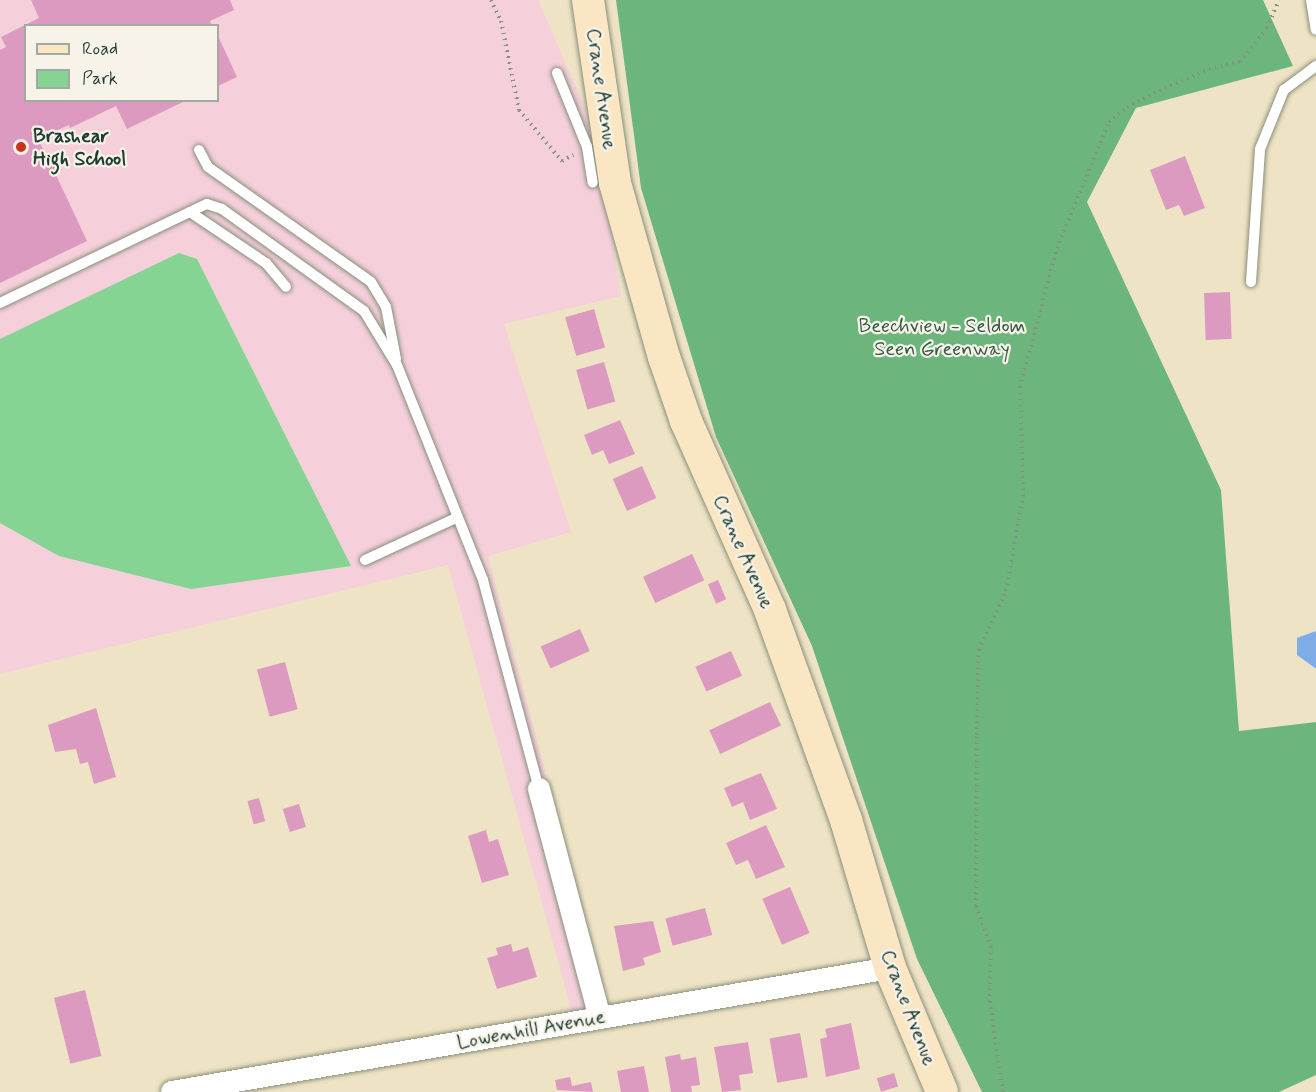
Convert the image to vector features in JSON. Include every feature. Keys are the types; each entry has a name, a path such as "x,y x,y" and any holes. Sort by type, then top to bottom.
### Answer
{"street":[{"name":"Crane Avenue","path":"588,0 615,183 664,357 686,421 770,610 846,820 890,968 942,1092"},
{"path":"539,789 600,1018"},
{"name":"Lowenhill Avenue","path":"172,1092 890,968"}],"lane":[{"path":"1311,0 1316,30"},
{"path":"1251,282 1260,149 1284,90 1316,66"},
{"path":"557,73 587,147 593,183"},
{"path":"199,150 208,167 371,282 386,307 397,365"},
{"path":"0,303 207,204 222,209 364,311 397,365 483,580 539,789"},
{"path":"190,212 266,263 286,287"},
{"path":"365,560 458,517"}],"path":[{"path":"491,0 501,21 519,110 562,161 587,147"},
{"path":"1003,1092 990,1002 992,947 976,906 977,735 980,650 1006,591 1023,496 1020,387 1057,248 1108,122 1127,107 1154,93 1209,69 1240,62 1267,28 1279,0"}],"shaded area":[{"path":"0,0 538,0 596,133 621,296 504,324 571,532 488,556 607,1004 572,1012 448,565 0,674"}],"green space":[{"name":"Beechview - Seldom Seen Greenway","path":"616,0 1263,0 1293,66 1136,108 1087,202 1221,490 1239,731 1316,722 1316,1075 1279,1092 982,1092 917,959 812,646 716,437 641,188"},
{"path":"179,253 197,259 351,566 191,589 59,556 0,523 0,339"}],"water":[{"path":"1316,631 1315,668 1297,655 1297,638"}],"building":[{"name":"Brashear High School","path":"31,0 230,0 234,10 210,21 211,24 27,24 39,18"},
{"name":"Brashear High School","path":"24,26 24,102 183,102 127,129 116,106 70,128 69,125 49,134 47,130 36,135 50,163 57,160 62,170 55,173 87,241 0,283 0,50 6,47 1,37"},
{"path":"219,38 237,77 219,86"},
{"path":"1185,156 1205,208 1184,216 1179,205 1166,210 1150,170"},
{"path":"1230,292 1232,339 1206,340 1204,293"},
{"path":"594,309 605,347 576,356 565,317"},
{"path":"604,362 615,401 587,409 576,370"},
{"path":"620,420 635,454 609,464 603,450 592,455 584,435"},
{"path":"642,466 656,498 627,511 613,479"},
{"path":"692,554 704,580 655,603 643,577"},
{"path":"718,580 726,599 716,604 708,584"},
{"path":"580,629 590,651 550,668 541,646"},
{"path":"731,651 742,676 706,692 695,667"},
{"path":"285,662 298,709 270,717 257,670"},
{"path":"770,702 781,726 720,754 709,730"},
{"path":"96,708 116,777 94,784 88,762 80,764 76,749 55,752 48,725"},
{"path":"761,773 777,809 750,820 743,802 732,807 724,788"},
{"path":"259,798 265,821 254,824 247,801"},
{"path":"299,804 306,827 290,832 283,809"},
{"path":"766,825 785,867 756,879 748,860 736,865 726,843"},
{"path":"486,830 489,842 498,839 509,875 482,883 468,836"},
{"path":"790,887 810,933 782,945 762,899"},
{"path":"705,908 712,935 673,946 665,919"},
{"path":"653,921 661,952 643,958 645,965 623,971 614,926"},
{"path":"511,944 513,952 528,947 537,977 497,989 487,958 498,955 496,948"},
{"path":"85,990 101,1056 70,1064 54,998"},
{"path":"851,1023 860,1069 826,1077 820,1039 827,1037 825,1029"},
{"path":"800,1033 808,1077 777,1083 769,1038"},
{"path":"748,1042 753,1073 739,1075 741,1090 722,1092 714,1047"},
{"path":"680,1054 681,1060 696,1057 700,1085 691,1086 692,1092 671,1092 665,1057"},
{"path":"644,1066 649,1092 621,1092 617,1071"},
{"path":"894,1073 898,1086 881,1092 877,1078"},
{"path":"570,1077 572,1086 591,1082 593,1092 557,1090 555,1080"}],"place":[{"name":"Brashear High School","path":"21,147"}]}
